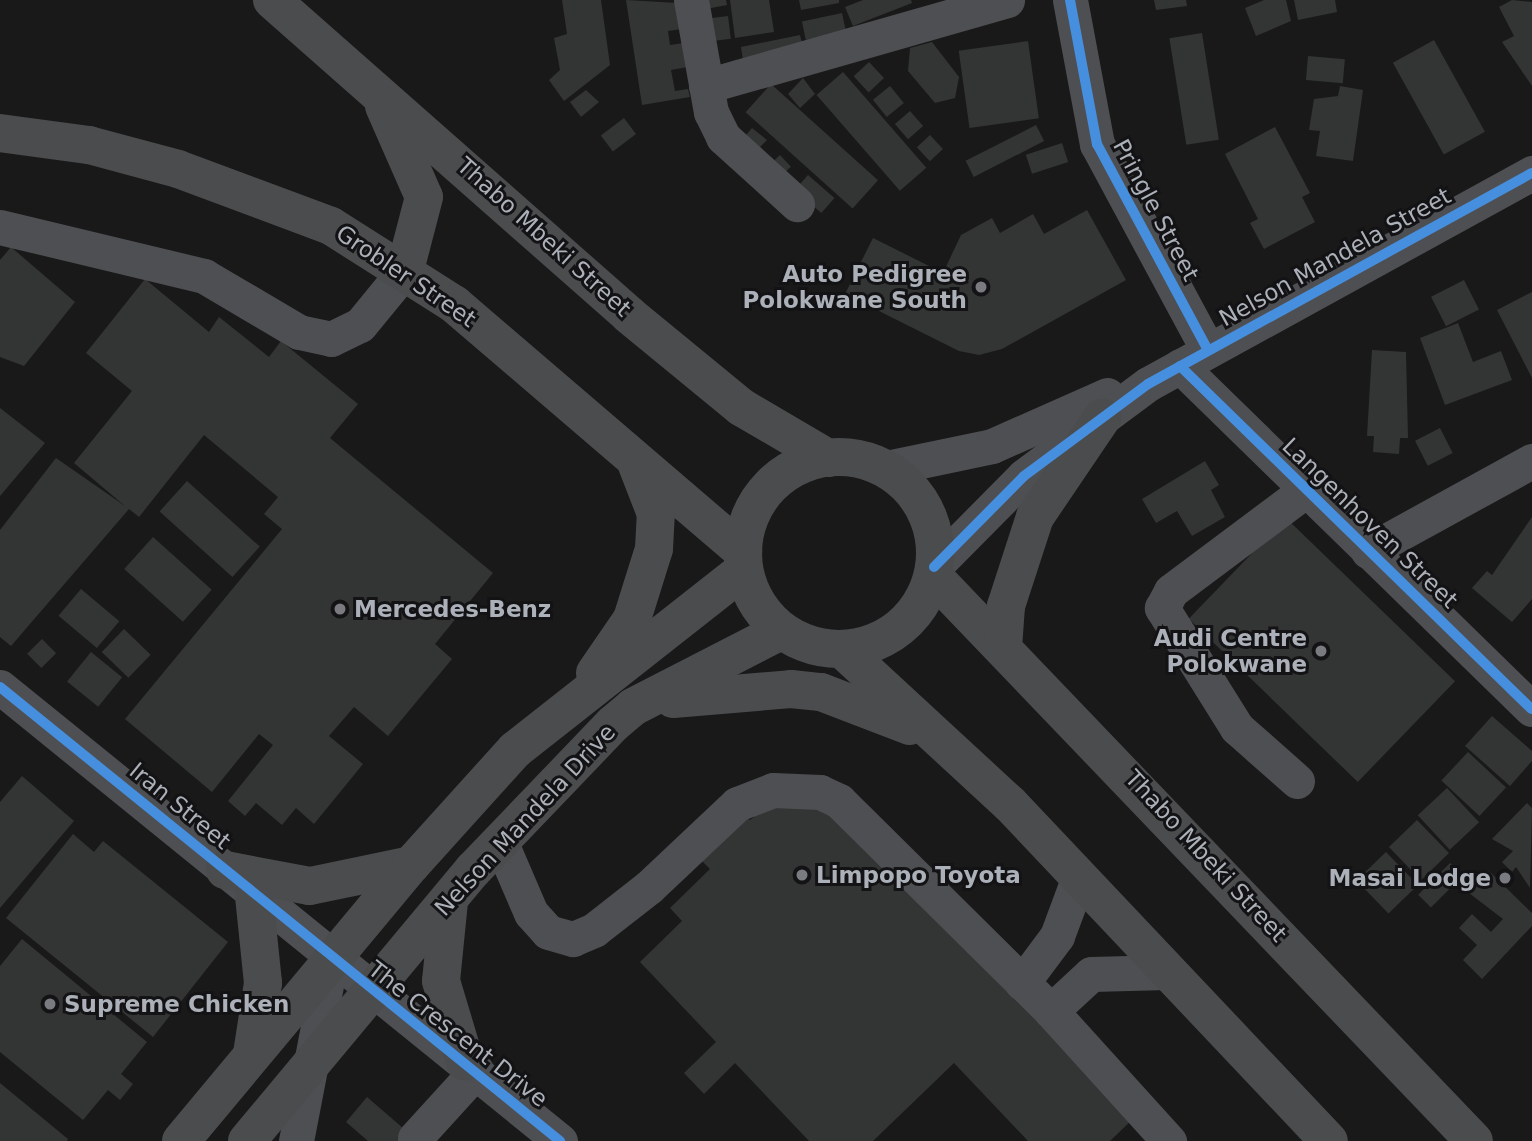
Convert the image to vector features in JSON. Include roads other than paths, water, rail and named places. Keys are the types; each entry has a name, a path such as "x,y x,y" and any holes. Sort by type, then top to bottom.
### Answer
{"main road":[{"name":"Thabo Mbeki Street","path":"272,0 741,407 828,457 887,468"},
{"path":"373,86 410,152 424,197 405,270"},
{"name":"Grobler Street","path":"0,133 89,145 247,190 331,226 405,270 464,312 634,458 744,561"},
{"path":"1003,648 1006,606 1035,517 1102,418"},
{"path":"828,457 780,477 762,496 744,561 764,614 781,631 811,646 844,651 868,646 910,619 933,572 930,521 920,500 887,468"},
{"path":"580,695 632,619 654,548 656,514 634,458"},
{"name":"Nelson Mandela Drive","path":"181,1141 411,865 515,750 744,561"},
{"name":"Thabo Mbeki Street","path":"933,572 1474,1141"},
{"name":"Nelson Mandela Drive","path":"247,1141 369,992 500,841 633,707 781,631"},
{"path":"844,651 1079,877 1329,1141"},
{"path":"633,707 723,692 791,689 871,708 934,737"},
{"path":"225,870 310,886 411,865"},
{"path":"252,1056 263,983 254,896"},
{"path":"449,901 441,981 470,1066"}],"street":[{"path":"691,0 706,86 723,137 797,204"},
{"path":"706,86 1007,0"},
{"name":"Pringle Street","path":"1070,0 1097,144 1194,358"},
{"name":"Nelson Mandela Street","path":"933,572 1024,476 1147,384 1532,173"},
{"path":"0,226 204,276 299,332 331,339 360,326 405,270"},
{"name":"Langenhoven Street","path":"1194,358 1306,490 1532,709"},
{"name":"Nelson Mandela Street","path":"887,468 992,446 1098,398 1147,384"},
{"path":"1368,551 1532,461"},
{"path":"1297,781 1237,728 1162,608 1171,591 1306,490"},
{"name":"Iran Street","path":"0,687 331,960"},
{"path":"500,841 531,914 548,932 573,939 594,930 649,887 737,804 773,790 820,792 861,820 1051,1011 1169,1141"},
{"path":"1022,983 1057,936 1079,877"},
{"name":"The Crescent Drive","path":"331,960 369,992 470,1066 560,1141"},
{"name":"Nelson Mandela Drive","path":"296,1141 331,960"},
{"path":"1051,1011 1091,974 1167,972"},
{"path":"432,1133 470,1066"}],"place":[{"name":"Auto Pedigree Polokwane South","path":"981,287"},
{"name":"Mercedes-Benz","path":"340,609"},
{"name":"Audi Centre Polokwane","path":"1321,651"},
{"name":"Limpopo Toyota","path":"802,875"},
{"name":"Masai Lodge","path":"1505,878"},
{"name":"Supreme Chicken","path":"50,1004"}]}
